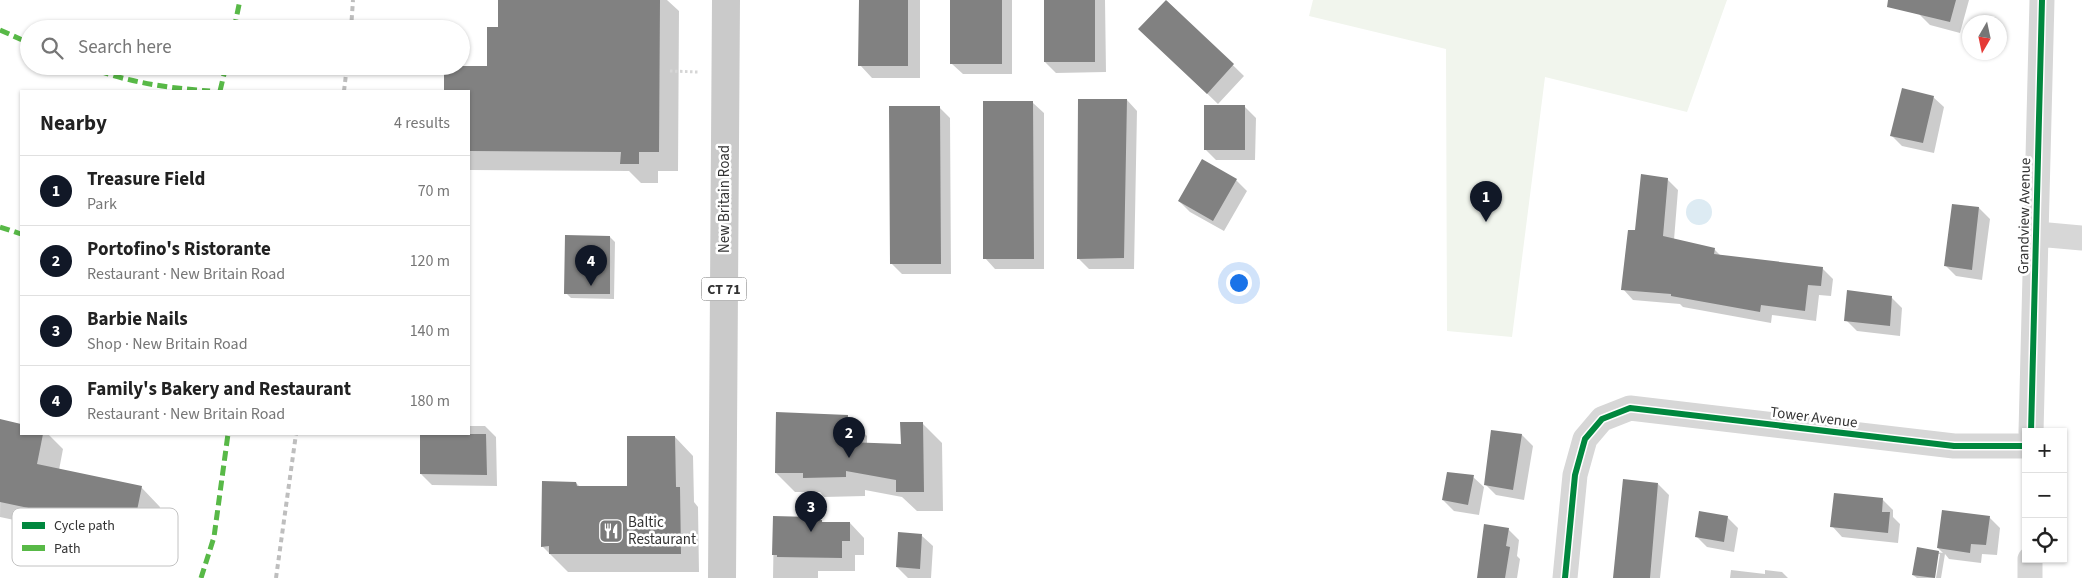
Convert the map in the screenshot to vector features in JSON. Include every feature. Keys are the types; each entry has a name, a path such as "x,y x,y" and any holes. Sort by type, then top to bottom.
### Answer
{"main road":[{"name":"New Britain Road","path":"722,578 726,0"}],"street":[{"name":"Grandview Avenue","path":"2031,428 2042,0"},
{"path":"2037,234 2082,238"},
{"name":"Tower Avenue","path":"1565,578 1576,475 1585,439 1602,418 1630,408 1954,446 2022,446"},
{"path":"2030,563 2030,578"}],"path":[{"path":"670,71 698,72"}],"shaded area":[{"path":"1313,0 1727,0 1687,112 1545,77 1512,337 1447,331 1446,49 1309,16"},
{"path":"1699,199 1709,202 1712,212 1709,222 1699,225 1689,222 1686,212 1689,202"}],"building":[{"path":"498,0 660,0 659,152 639,152 639,164 620,164 621,152 470,151 470,90 444,90 444,75 470,75 470,66 487,66 487,27 498,27"},
{"path":"859,0 908,0 908,66 858,66"},
{"path":"950,0 1002,0 1002,64 950,64"},
{"path":"1044,0 1095,0 1095,62 1044,62"},
{"path":"1166,0 1234,64 1207,94 1138,29"},
{"path":"1888,0 1956,0 1950,22 1887,7"},
{"path":"1902,88 1934,96 1923,143 1890,136"},
{"path":"1078,99 1127,99 1124,258 1077,259"},
{"path":"983,101 1033,101 1034,259 983,259"},
{"path":"1204,105 1245,105 1245,150 1204,150"},
{"path":"889,106 940,106 941,264 890,264"},
{"path":"1202,159 1237,179 1213,221 1178,201"},
{"path":"1641,174 1668,178 1663,236 1715,248 1714,254 1823,267 1821,286 1808,285 1805,311 1761,305 1760,312 1671,296 1671,294 1621,290 1628,230 1635,230"},
{"path":"1952,204 1979,207 1972,270 1944,266"},
{"path":"565,235 610,236 610,294 564,294"},
{"path":"1847,290 1892,296 1890,326 1844,321"},
{"path":"776,412 848,415 847,442 901,444 900,422 923,422 924,492 896,492 896,480 846,471 846,477 803,478 803,473 775,473"},
{"path":"0,419 20,424 20,435 43,435 37,464 142,486 138,508 28,508 0,502"},
{"path":"1491,430 1522,434 1513,490 1484,485"},
{"path":"486,434 487,475 420,474 420,435"},
{"name":"Baltic Restaurant","path":"627,436 675,436 676,487 680,487 681,554 549,554 549,546 541,547 542,481 576,482 577,486 627,486"},
{"path":"1447,472 1474,475 1468,505 1442,500"},
{"path":"1623,479 1658,483 1650,578 1613,578"},
{"path":"1834,493 1883,498 1882,512 1890,512 1888,533 1830,527"},
{"path":"1942,510 1990,516 1986,545 1971,544 1970,553 1937,548"},
{"path":"1699,511 1728,516 1724,542 1695,537"},
{"path":"773,516 812,517 812,520 822,520 822,522 850,522 850,541 842,541 842,558 777,557 777,555 772,555"},
{"path":"1484,524 1509,528 1506,546 1510,547 1505,578 1477,578"},
{"path":"898,532 922,534 920,569 896,567"},
{"path":"1917,547 1939,551 1935,578 1912,575"}],"railway":[{"path":"352,20 353,0"},
{"path":"344,90 346,75"},
{"path":"276,578 296,435"}],"marked path":[{"path":"236,20 240,0"},
{"path":"0,30 20,39"},
{"path":"112,75 146,83 199,90"},
{"path":"220,90 224,75"},
{"path":"0,227 20,234"},
{"path":"201,578 214,537 228,435"}],"cycle path":[{"path":"2031,428 2042,0"},
{"path":"1565,578 1575,475 1585,439 1602,419 1630,408 1954,446 2022,446"}],"place":[{"name":"Treasure Field","path":"1486,222"},
{"name":"Family's Bakery and Restaurant","path":"591,286"},
{"name":"Portofino's Ristorante","path":"849,458"},
{"name":"Baltic Restaurant","path":"611,531"},
{"name":"Barbie Nails","path":"811,532"}]}
